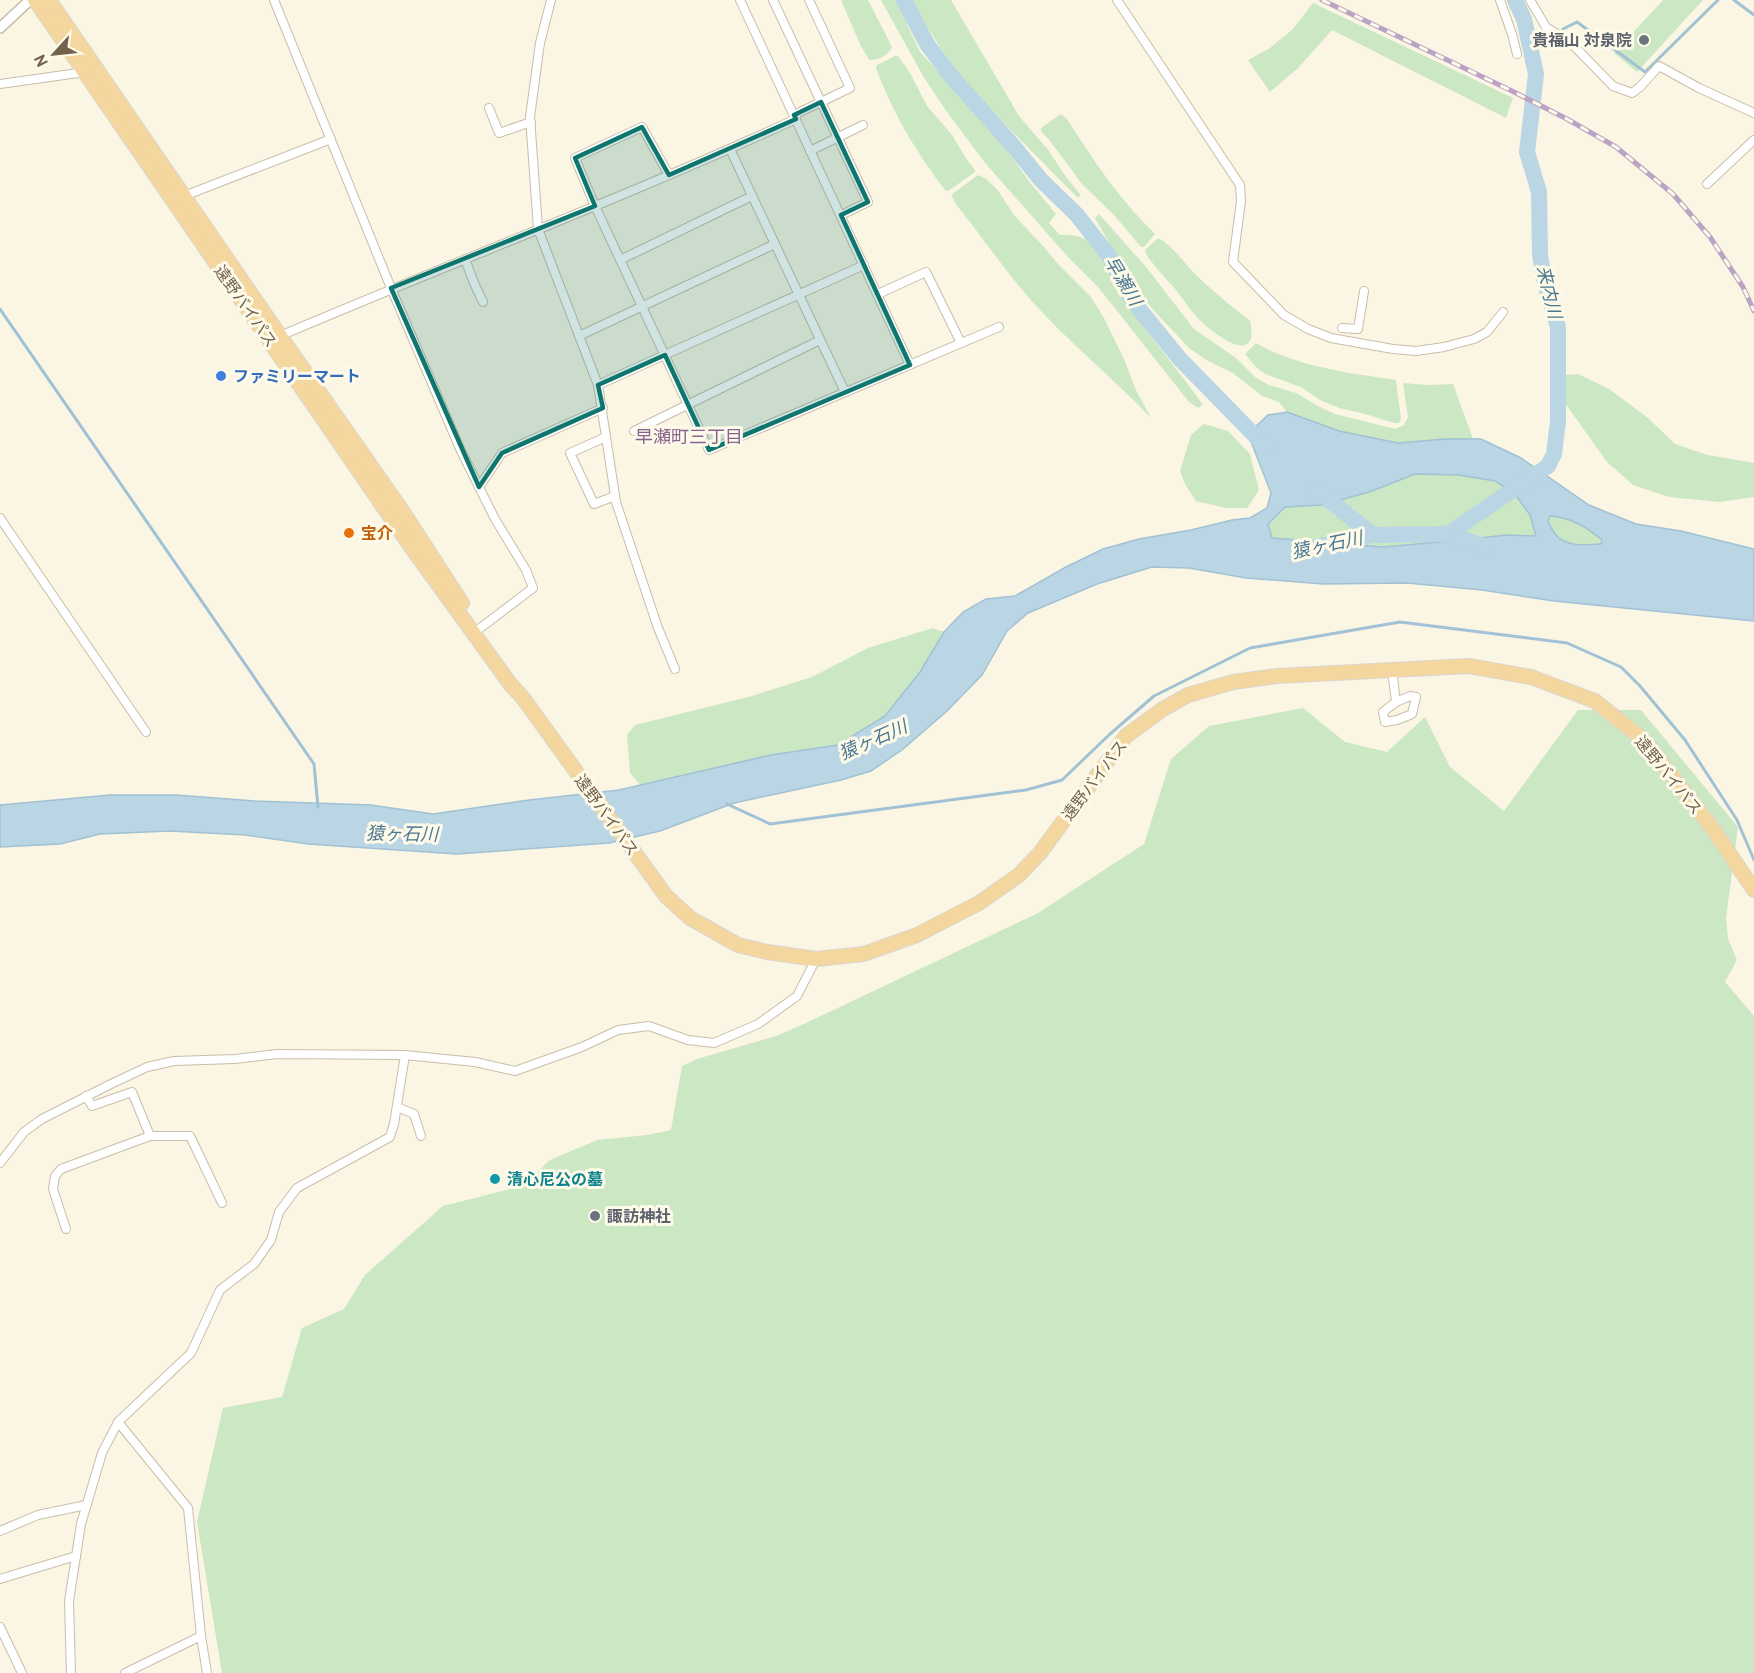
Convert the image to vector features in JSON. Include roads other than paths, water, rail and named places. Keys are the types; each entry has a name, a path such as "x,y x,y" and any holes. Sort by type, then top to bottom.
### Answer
{"highway":[{"name":"遠野バイパス","path":"35,0 411,547 511,686 523,698"},
{"name":"遠野バイパス","path":"49,0 401,509 523,698 637,857 666,896 690,918 738,945 816,960 864,954 917,935 979,903 1019,875 1040,852 1126,736 1163,709 1188,695 1233,682 1277,675 1469,666 1531,677 1595,701 1645,741 1713,829 1754,890"}],"street":[{"path":"0,28 30,0"},
{"path":"274,0 461,451 495,519 526,570 533,588 479,629"},
{"path":"551,0 540,43 531,122 538,229 598,385 615,496 658,628 675,669"},
{"path":"740,0 910,365"},
{"path":"773,0 868,202 841,215"},
{"path":"280,336 730,149 850,88 809,0"},
{"path":"1117,0 1240,185 1241,201 1233,262 1284,315 1330,338 1416,351 1474,339 1487,332 1503,312"},
{"path":"1500,0 1517,54"},
{"path":"1530,0 1546,27 1571,44 1613,86 1632,93 1659,66 1754,114"},
{"path":"0,84 85,72"},
{"path":"489,108 499,133 531,122"},
{"path":"810,151 863,125"},
{"path":"669,175 642,127 575,158 595,206 709,450 999,327"},
{"path":"184,196 331,139"},
{"path":"1707,184 1754,140"},
{"path":"730,149 845,392"},
{"path":"620,260 752,196"},
{"path":"579,336 775,244"},
{"path":"465,259 483,302"},
{"path":"598,385 864,264"},
{"path":"878,294 926,272 961,343"},
{"path":"1342,328 1358,329 1364,291"},
{"path":"634,431 820,340"},
{"path":"479,487 502,453 603,408"},
{"path":"606,437 570,453 594,504 615,496"},
{"path":"0,518 146,732"},
{"path":"1392,670 1396,702"},
{"path":"0,1163 24,1132 42,1119 147,1067 174,1062 236,1059 277,1054 405,1055 475,1062 515,1071 582,1047 618,1030 649,1026 688,1040 714,1043 758,1024 797,996 816,960"},
{"path":"71,1673 69,1601 81,1524 102,1453 118,1422 191,1353 220,1290 254,1264 271,1240 279,1212 297,1188 390,1137 405,1055"},
{"path":"86,1096 92,1106 132,1092 150,1136"},
{"path":"397,1107 414,1114 421,1136"},
{"path":"66,1229 53,1188 55,1176 61,1169 150,1136 190,1136 222,1203"},
{"path":"118,1422 188,1508 207,1673"},
{"path":"0,1531 38,1515 86,1506"},
{"path":"0,1579 76,1556"},
{"path":"0,1627 22,1673"},
{"path":"125,1673 201,1636"}],"water":[{"path":"1287,412 1339,431 1398,443 1481,439 1521,458 1589,505 1636,524 1681,531 1754,549 1754,621 1554,601 1482,590 1407,583 1323,584 1246,578 1189,568 1152,567 1097,584 1028,613 1007,631 982,675 947,711 902,750 871,771 841,780 734,803 660,831 609,843 457,854 308,844 245,835 170,831 100,834 60,844 0,847 0,805 110,795 176,795 255,801 371,805 433,814 619,790 771,755 838,745 885,716 920,672 944,632 963,612 986,599 1015,596 1103,549 1139,539 1250,518 1267,508 1271,493 1248,434 1268,415","holes":["1415,474 1459,475 1495,481 1515,494 1530,515 1536,536 1506,535 1382,547 1272,538 1268,524 1285,507 1323,505 1372,491","1550,516 1572,521 1584,527 1602,540 1601,544 1576,544 1564,541 1553,531 1548,521"]}],"waterway":[{"name":"早瀬川","path":"904,0 927,44 951,76 1041,180 1077,215 1109,256 1132,300 1179,358 1266,447"},
{"name":"来内川","path":"1448,534 1548,466 1554,454 1558,421 1558,327 1545,284 1540,255 1539,192 1527,152 1536,74 1524,19 1515,0"},
{"path":"1563,29 1577,22 1645,72 1718,0"},
{"path":"1734,0 1754,15"},
{"path":"0,309 314,764 318,807"},
{"name":"早瀬川","path":"1315,489 1373,535"},
{"name":"猿ヶ石川","path":"1316,547 1373,535 1448,534 1487,547"},
{"path":"727,804 770,824 1026,790 1062,780 1154,696 1250,648 1400,622 1567,643 1621,667 1685,740 1737,820 1754,860"}],"railway":[{"path":"1322,0 1512,91 1616,147 1673,194 1710,237 1743,287 1754,311"}],"place":[{"name":"貴福山 対泉院","path":"1644,40"},
{"name":"ファミリーマート","path":"221,376"},
{"name":"宝介","path":"349,533"},
{"name":"清心尼公の墓","path":"495,1179"},
{"name":"諏訪神社","path":"595,1216"}],"district":[{"name":"早瀬町三丁目","path":"689,437"}]}
